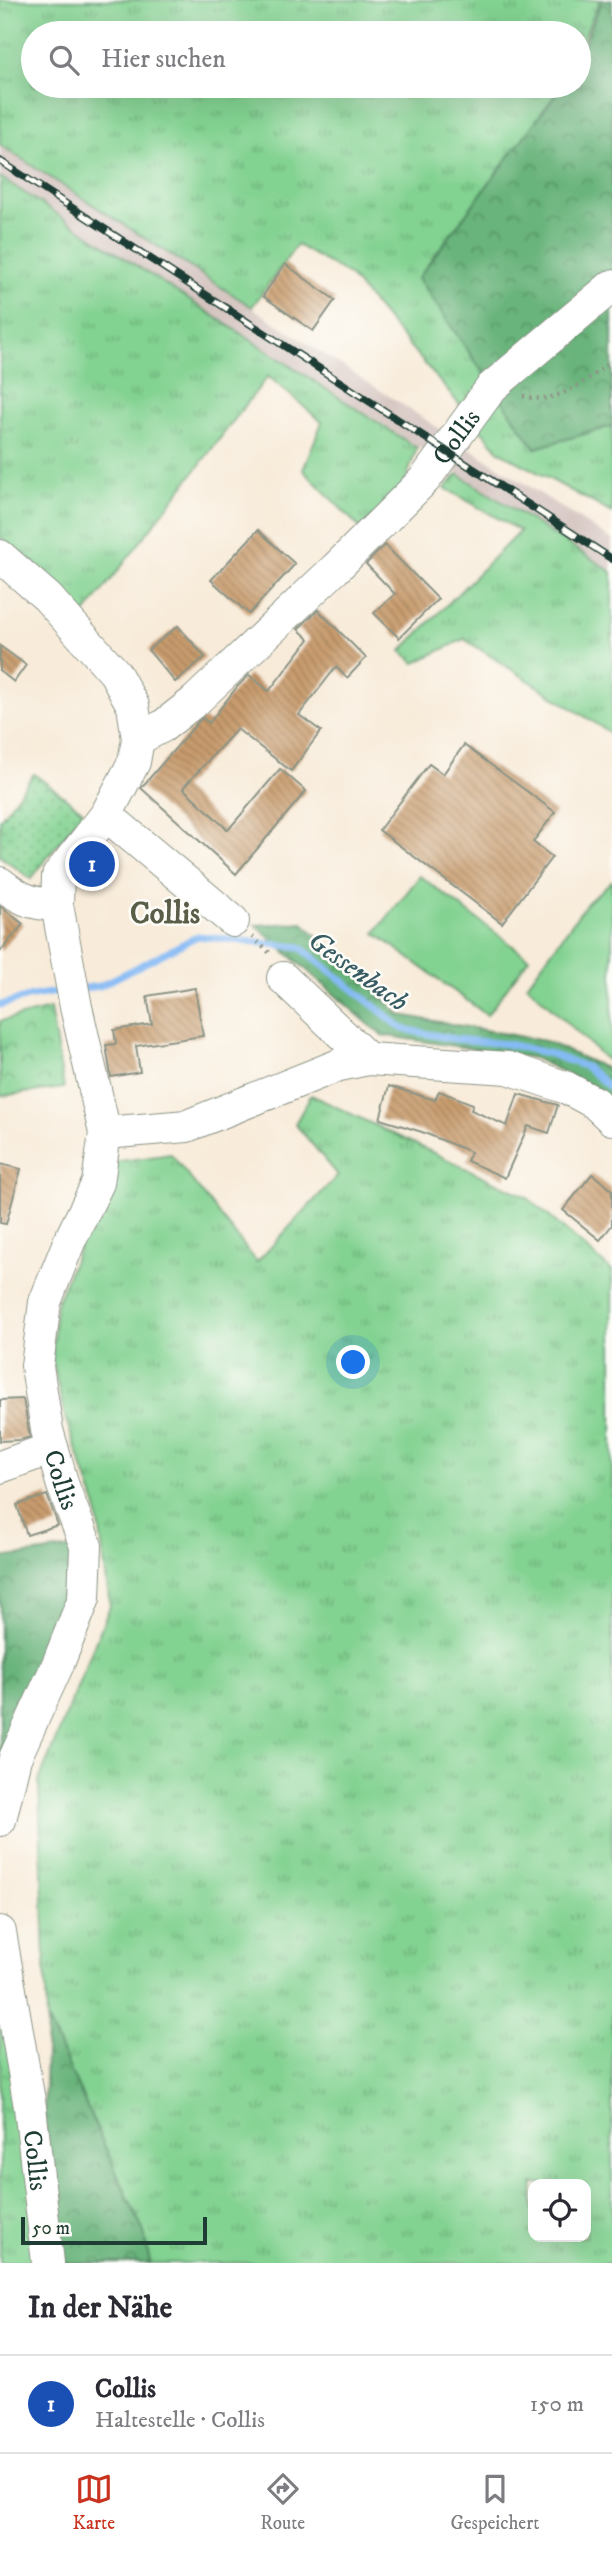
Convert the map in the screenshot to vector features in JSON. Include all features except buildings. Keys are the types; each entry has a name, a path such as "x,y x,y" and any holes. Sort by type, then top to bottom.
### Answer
{"street":[{"name":"Collis","path":"138,739 163,726 195,701 335,569 425,479 492,387 612,286"},
{"name":"Collis","path":"0,556 47,597 115,673 133,706 138,739 134,762 106,816 58,876 57,905 67,961 105,1133 98,1184 69,1242 45,1302 37,1366 52,1448 86,1546 84,1598 58,1664 15,1758 0,1820"},
{"path":"106,816 238,925"},
{"path":"0,883 19,898 41,905 57,905"},
{"path":"279,967 368,1059"},
{"path":"105,1133 187,1126 339,1065 368,1059 508,1068 567,1088 595,1103 612,1119"},
{"path":"0,1467 52,1448"},
{"name":"Collis","path":"0,1932 30,2107 48,2263"}],"path":[{"path":"492,387 532,399 565,393 612,362"},
{"path":"238,925 279,967"}],"shaded area":[{"path":"0,145 612,540 612,572 0,177"}],"green space":[{"path":"0,0 600,0 591,21 21,21 21,98 553,98 418,278 535,448 612,426 612,513 500,452 349,275 297,245 252,307 0,145"},
{"path":"602,0 612,0 612,426 535,448 418,278 553,98 591,98 591,27"},
{"path":"0,177 417,448 403,488 361,529 303,470 322,422 268,376 84,615 47,574 0,537"},
{"path":"458,474 612,572 612,734 464,639 415,663 401,651 520,531 445,488"},
{"path":"34,774 83,811 31,879 0,856 0,819"},
{"path":"420,876 529,958 487,1015 375,933"},
{"path":"612,881 612,1065 527,985 587,903"},
{"path":"303,923 401,1015 545,1041 612,1071 612,1100 601,1090 534,1058 381,1035 255,925"},
{"path":"50,1009 64,1088 0,1096 0,1021"},
{"path":"311,1095 527,1197 612,1271 612,2263 150,2263 144,2233 47,2019 39,1781 110,1606 97,1508 65,1417 52,1360 56,1304 114,1162 171,1154 257,1262 338,1175 295,1124"},
{"path":"86,1546 0,1820 0,1558"},
{"path":"0,1932 48,2263 0,2263"},
{"path":"47,2019 144,2233 150,2263 62,2263 44,2115"}],"waterway":[{"name":"Gessenbach","path":"79,989 100,986 198,936 300,947 403,1029 454,1039 507,1044 547,1053 586,1067 612,1089"},
{"name":"Gessenbach","path":"0,1005 64,991"}],"railway":[{"path":"0,161 612,559"}],"place":[{"name":"Collis","path":"92,864"}],"district":[{"name":"Collis","path":"165,913"}]}
